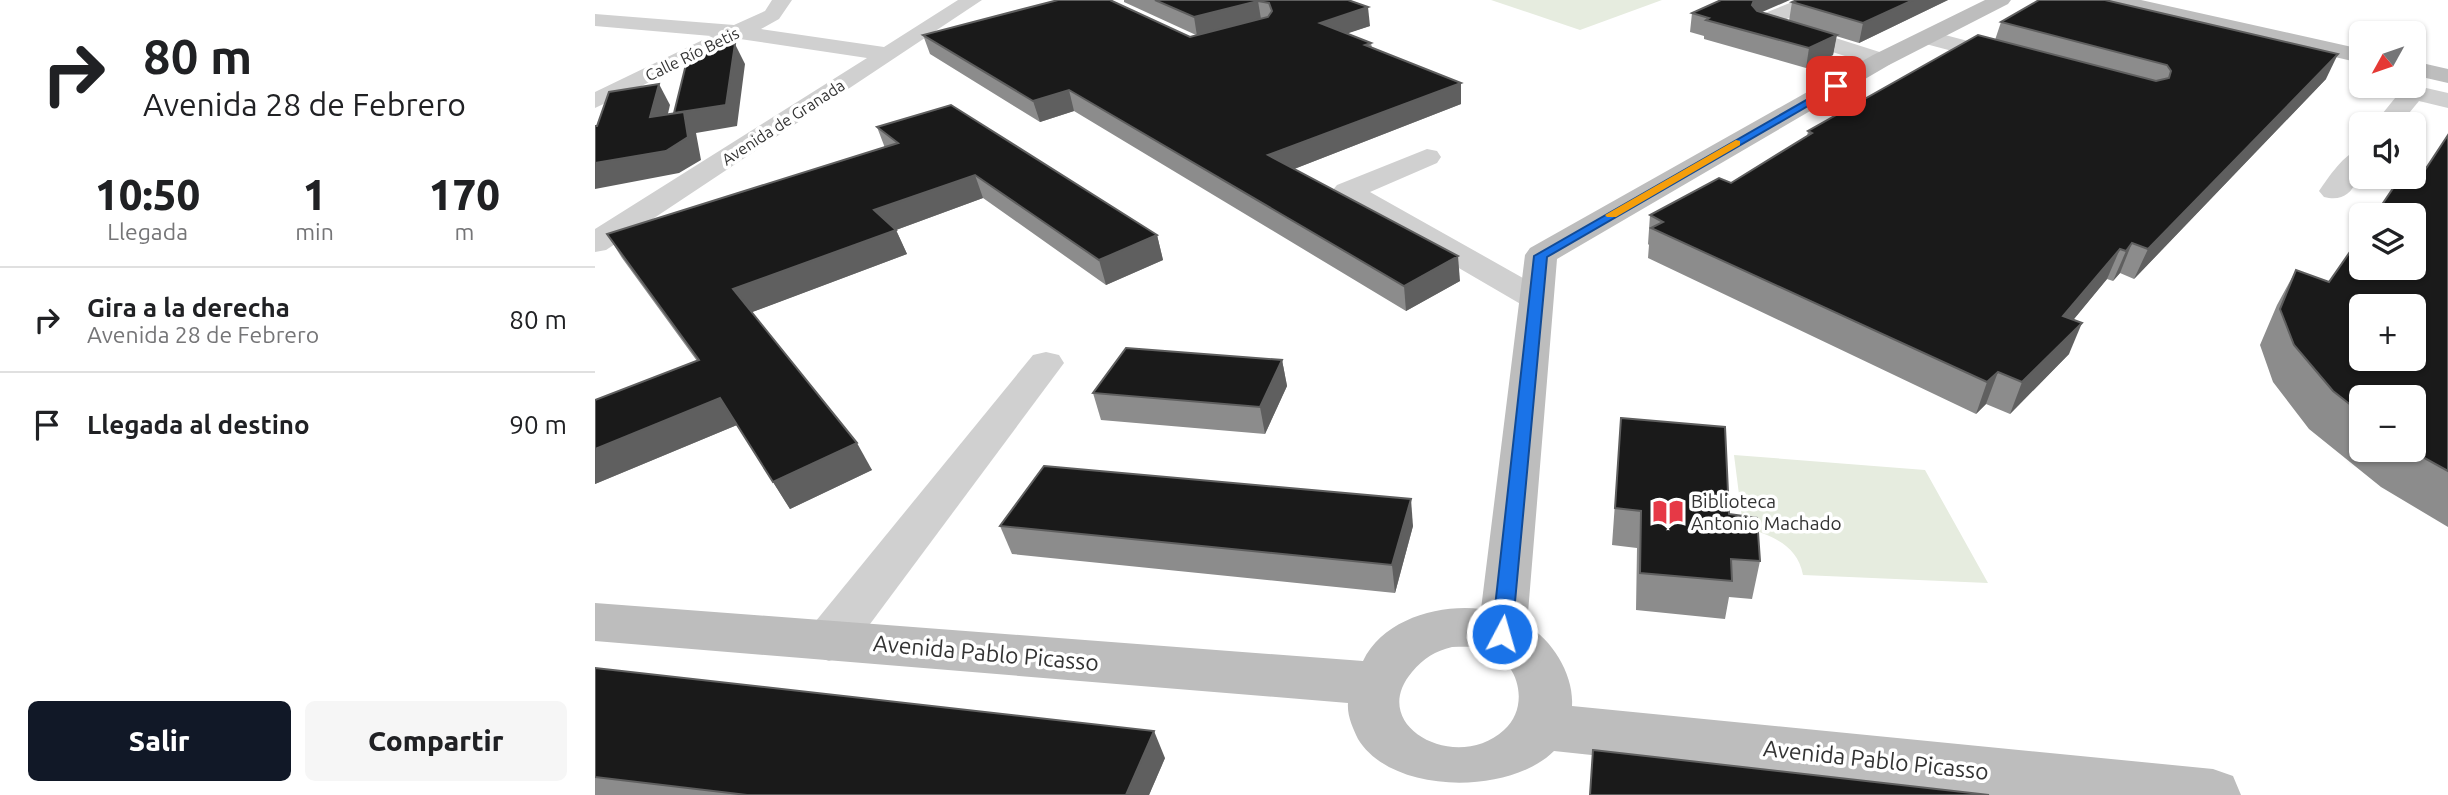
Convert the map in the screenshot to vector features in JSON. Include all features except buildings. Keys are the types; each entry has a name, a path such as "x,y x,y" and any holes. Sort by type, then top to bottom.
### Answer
{"street":[{"name":"Calle Río Betis","path":"595,101 772,15 782,0"},
{"name":"Avenida de Granada","path":"595,243 972,0"},
{"path":"1814,0 1763,22 1881,60"},
{"path":"1502,634 1541,256 1881,60 1930,38 2001,0"},
{"path":"2115,0 2349,53"},
{"path":"595,20 739,32 889,54"},
{"path":"1930,38 2032,65"},
{"path":"2426,71 2448,76"},
{"path":"2397,112 2413,93 2448,101"},
{"path":"1427,157 1346,191 1536,299"},
{"path":"2334,191 2349,172"},
{"path":"829,640 1046,363"},
{"name":"Avenida Pablo Picasso","path":"595,622 1377,684"},
{"path":"1452,627 1477,627 1502,634 1521,646 1536,662 1545,682 1546,703 1558,736 1530,742 1495,780 1470,774 1441,773 1414,765 1394,750 1379,730 1374,708 1377,684 1387,663 1405,645 1426,633 1452,627"},
{"name":"Avenida Pablo Picasso","path":"1558,736 2213,795"}],"shaded area":[{"path":"1491,0 1662,0 1580,30"},
{"path":"1734,455 1925,470 1988,583 1803,575 1795,555 1781,542 1743,526"}],"slow traffic":[{"path":"1612,215 1736,143"}],"place":[{"name":"Biblioteca Antonio Machado","path":"1668,512"}],"route":[{"path":"1502,634 1541,256 1836,86"}]}
